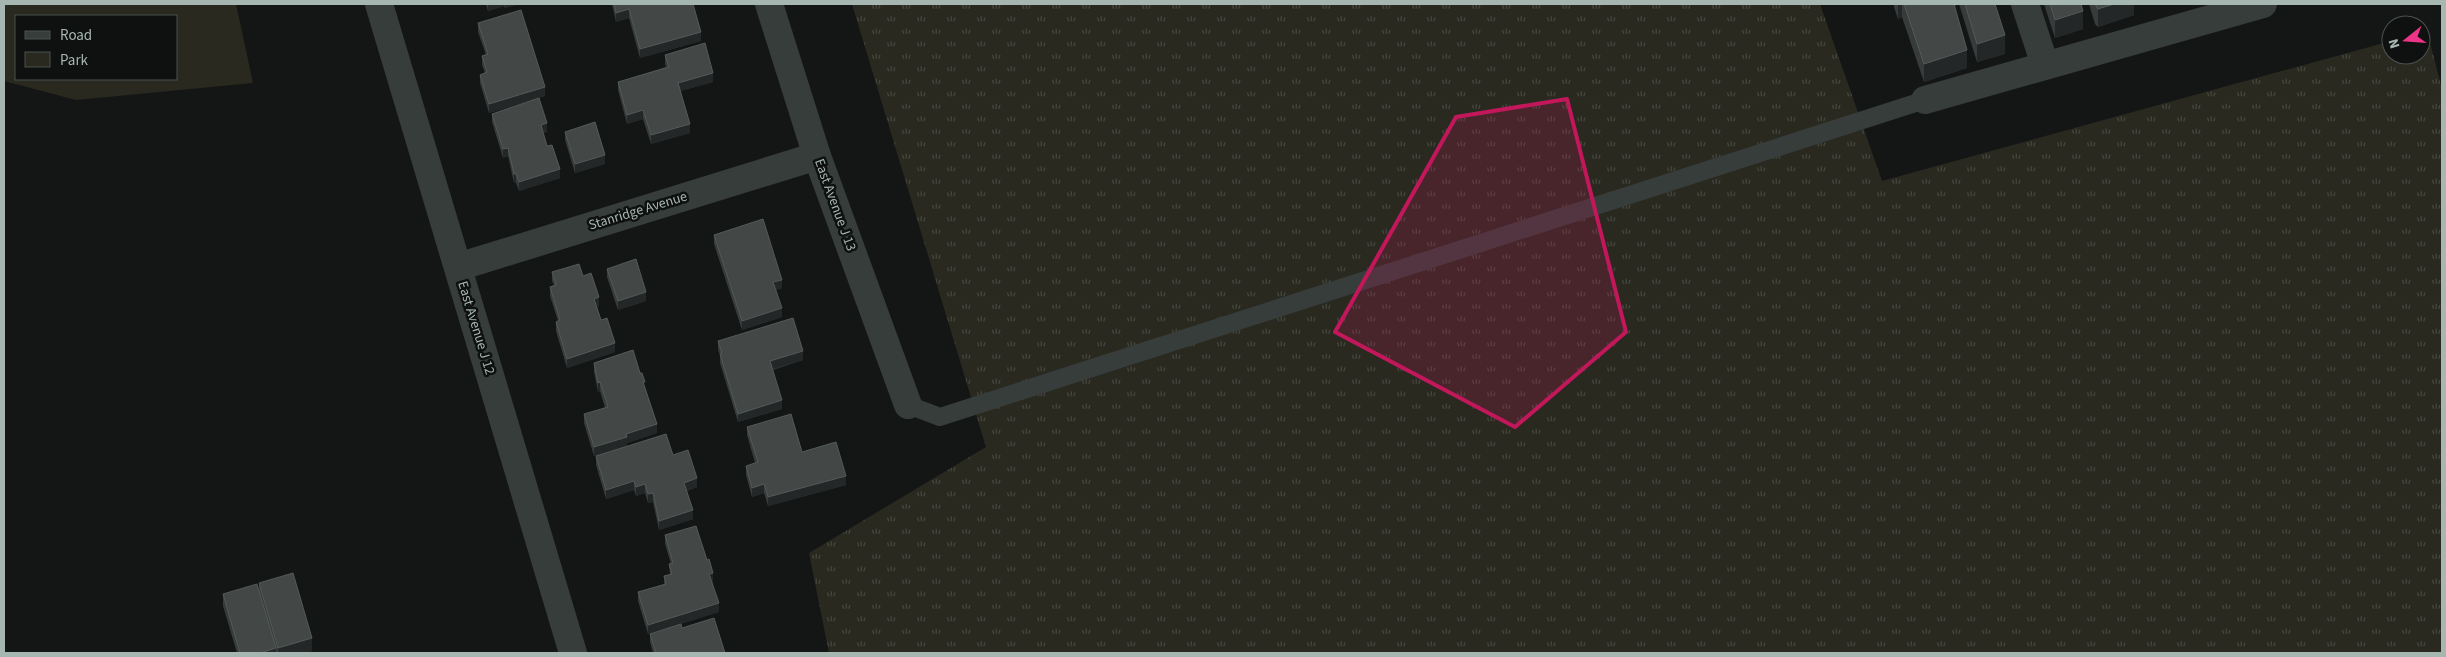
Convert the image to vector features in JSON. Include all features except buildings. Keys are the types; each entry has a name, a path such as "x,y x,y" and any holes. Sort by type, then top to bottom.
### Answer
{"street":[{"name":"East Avenue J 12","path":"379,4 573,653"},
{"name":"East Avenue J 13","path":"769,4 818,156 908,405"},
{"path":"2025,4 2045,66"},
{"path":"1925,100 2263,4"},
{"name":"Stanridge Avenue","path":"458,267 818,156"}],"lane":[{"path":"908,405 940,417 1925,100"}],"highlighted area":[{"path":"1567,99 1626,332 1515,427 1335,332 1456,117"}],"green space":[{"path":"4,4 236,4 253,83 76,100 4,81"},
{"path":"852,4 1820,4 1882,181 2381,44 2381,65 2431,65 2431,46 2442,89 2442,653 829,653 809,553 986,447"}]}
